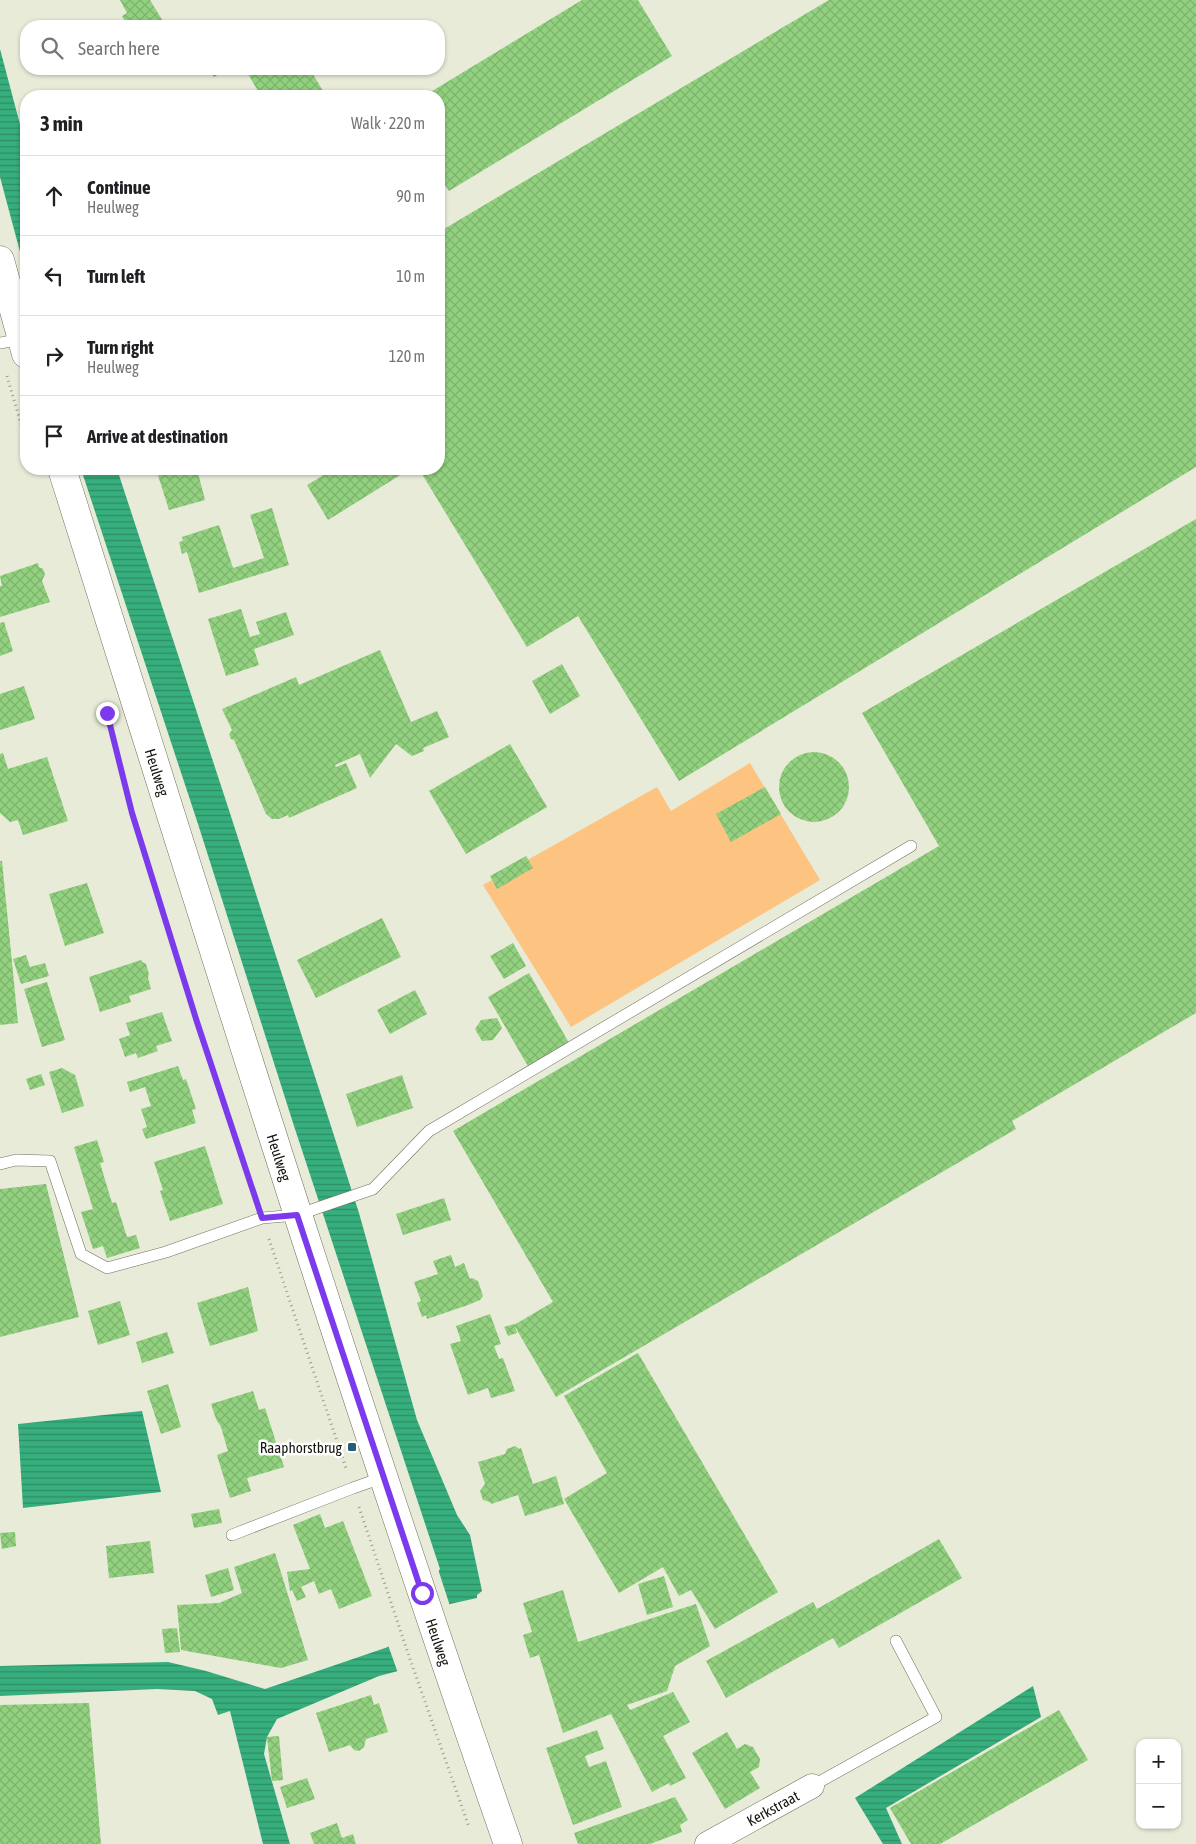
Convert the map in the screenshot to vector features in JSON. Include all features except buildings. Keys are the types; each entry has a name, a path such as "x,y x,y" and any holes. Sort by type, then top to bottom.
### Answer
{"main road":[{"path":"0,260 16,345"},
{"name":"Heulweg","path":"64,475 297,1215 433,1629 508,1844"}],"street":[{"name":"Kerkstraat","path":"707,1844 812,1786"}],"lane":[{"path":"0,1164 16,1160 50,1161 81,1254 107,1268 166,1252 262,1218 297,1215 373,1189 429,1131 911,846"},
{"path":"232,1535 384,1477"},
{"path":"812,1786 936,1717 896,1641"}],"path":[{"path":"5,371 20,421"},
{"path":"112,731 135,822 197,1022 399,1628 471,1835"}],"shaded area":[{"path":"0,49 20,124 20,252 0,177"},
{"path":"83,475 119,475 359,1213 417,1420 457,1515 470,1535 482,1591 477,1595 477,1598 450,1604 398,1671 379,1676 277,1719 267,1737 264,1754 290,1844 263,1844 230,1711 218,1715 212,1699 195,1691 157,1689 0,1696 0,1666 168,1662 206,1671 265,1689 388,1647 440,1569 294,1126 198,824"},
{"path":"750,763 820,880 571,1027 483,885 657,787 671,811"},
{"path":"142,1411 161,1492 23,1508 18,1424"},
{"path":"1033,1686 1041,1717 886,1808 902,1844 883,1844 855,1798"}],"pier":[{"path":"438,1569 450,1606 398,1673 388,1645"}],"place":[{"name":"Raaphorstbrug","path":"352,1447"}],"route":[{"path":"107,713 132,813 197,1022 262,1218 297,1215 422,1593"}]}
